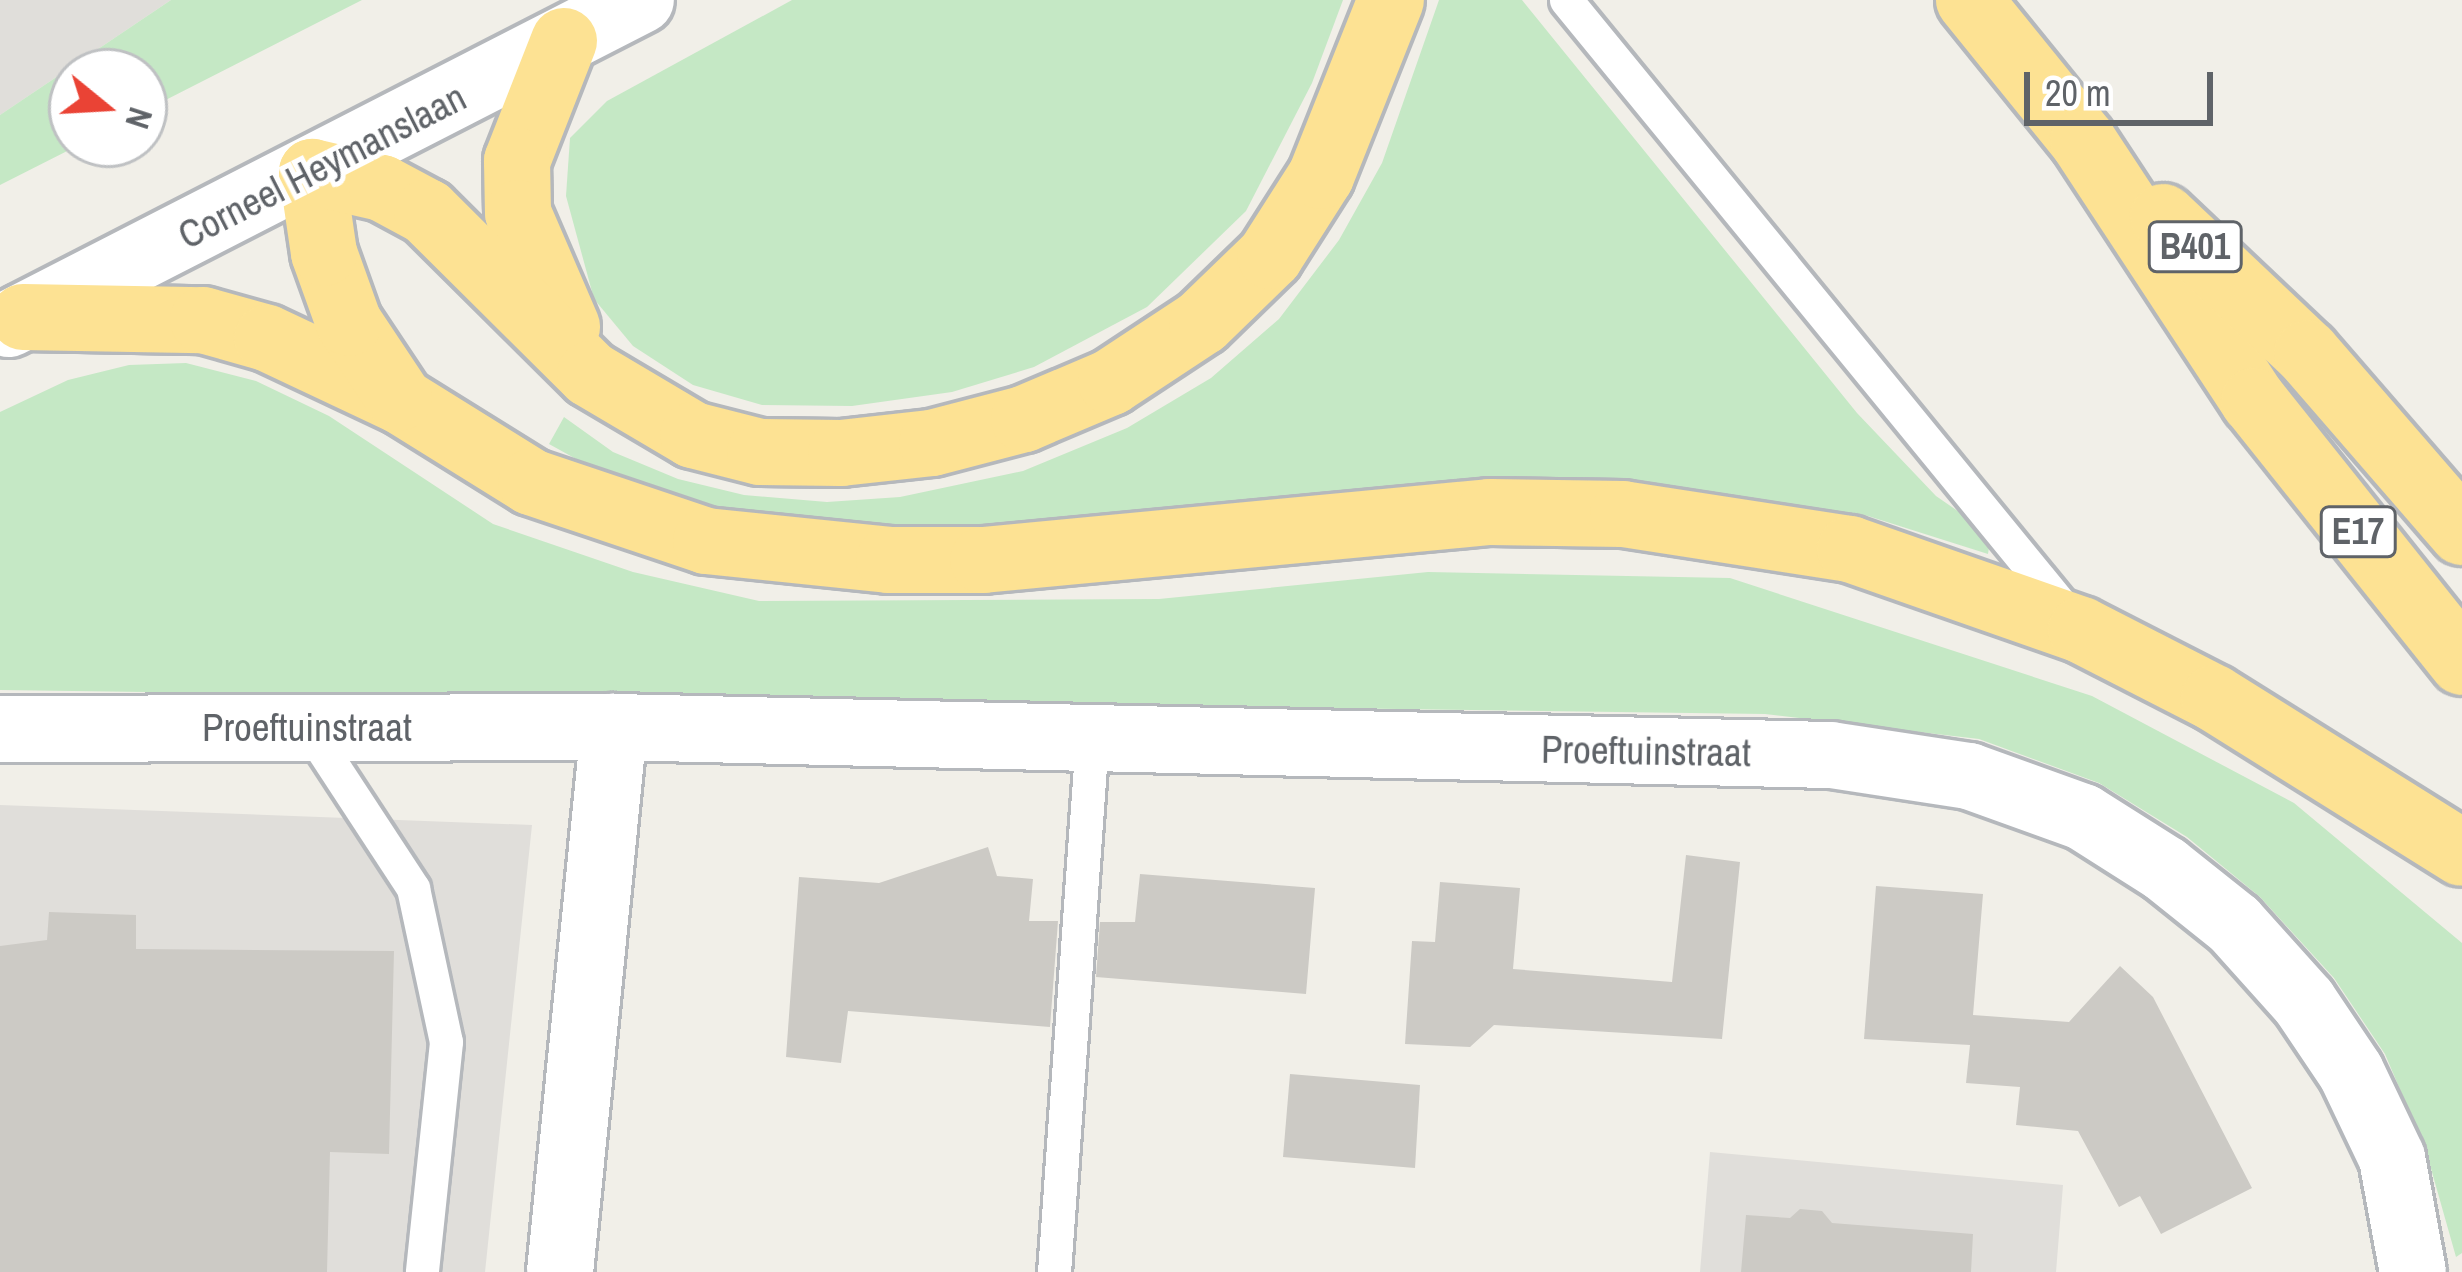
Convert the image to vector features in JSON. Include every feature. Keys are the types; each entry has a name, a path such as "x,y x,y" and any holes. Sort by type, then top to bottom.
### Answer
{"highway":[{"path":"400,400 349,323 324,253 312,172 382,188 427,212 590,374 693,435 760,452 932,443 1024,419 1111,382 1202,322 1270,256 1321,176 1391,0"},
{"name":"E17","path":"1969,0 2083,141 2254,401 2462,662"},
{"path":"564,41 517,161 518,213 590,374"},
{"name":"B401","path":"2083,141 2307,353 2462,532"},
{"path":"11,323 203,320 268,338 400,400 531,482 706,541 890,560 983,560 1490,512 1623,514 1850,549 2081,630 2214,698 2462,853"}],"street":[{"name":"Corneel Heymanslaan","path":"11,323 641,0"},
{"name":"Proeftuinstraat","path":"0,729 614,727 1832,755 1969,776 2083,817 2234,924 2304,1002 2351,1072 2392,1158 2413,1272"},
{"path":"560,1272 614,727"}],"lane":[{"path":"1566,0 2081,630"},
{"path":"307,727 413,888 446,1042 422,1272"},
{"path":"1054,1272 1092,738"}],"shaded area":[{"path":"0,0 171,0 100,48 48,48 48,83 0,115"},
{"path":"0,805 532,825 485,1272 0,1272"},
{"path":"1710,1152 2063,1185 2056,1272 1700,1272"}],"green space":[{"path":"171,0 362,0 168,99 168,48 100,48"},
{"path":"792,0 1343,0 1312,83 1246,211 1147,307 1034,367 952,392 852,406 762,405 693,385 633,346 594,299 566,196 570,138 607,101"},
{"path":"1439,0 1522,0 1857,413 1936,496 1991,534 1988,554 1868,516 1625,480 1451,486 954,533 823,530 643,496 549,444 564,417 613,452 678,479 744,495 827,502 900,497 1023,471 1127,428 1211,378 1279,319 1339,240 1382,163"},
{"path":"48,83 48,161 0,185 0,115"},
{"path":"186,363 256,381 329,416 493,524 633,572 759,601 1159,599 1428,572 1730,578 2092,696 2294,803 2462,943 2462,1253 2456,1257 2426,1151 2385,1054 2334,978 2260,897 2187,837 2099,783 1979,739 1765,714 0,690 0,412 68,380 129,365"}],"building":[{"path":"988,847 997,876 1033,879 1029,921 1058,921 1050,1027 848,1011 841,1063 786,1057 799,877 879,883"},
{"path":"1686,855 1740,862 1722,1039 1494,1025 1470,1047 1405,1044 1412,941 1435,942 1440,882 1520,888 1513,969 1672,982"},
{"path":"1140,874 1315,888 1306,994 1096,977 1100,922 1135,922"},
{"path":"1876,886 1983,894 1973,1015 2069,1022 2120,966 2153,997 2252,1188 2161,1234 2140,1196 2119,1207 2078,1131 2016,1125 2020,1087 1966,1083 1970,1045 1864,1039"},
{"path":"49,912 136,915 136,949 394,951 389,1154 330,1152 327,1272 0,1272 0,946 47,940"},
{"path":"1290,1074 1420,1085 1415,1168 1283,1157"},
{"path":"1800,1209 1822,1211 1832,1223 1973,1234 1971,1272 1741,1272 1746,1215 1790,1218"}]}
